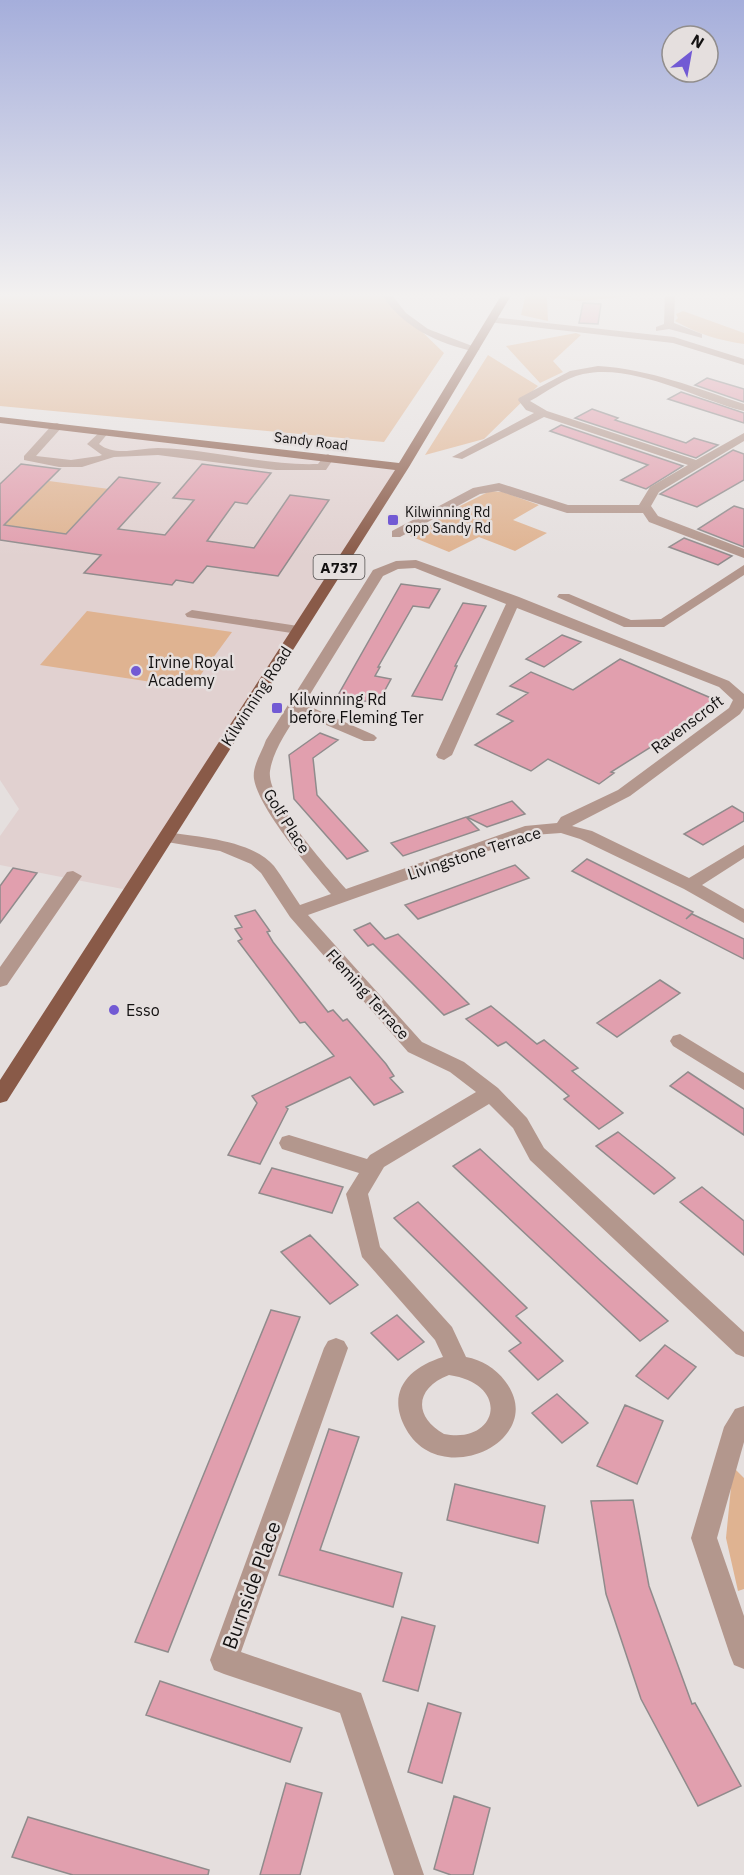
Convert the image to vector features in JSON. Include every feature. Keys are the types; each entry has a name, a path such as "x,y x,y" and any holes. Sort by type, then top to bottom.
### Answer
{"main road":[{"name":"Kilwinning Road","path":"0,1096 403,467 455,382"},
{"name":"Sandy Road","path":"0,420 403,467"}],"street":[{"path":"561,382 523,400 530,408 543,413 697,464"},
{"path":"659,382 744,408"},
{"path":"458,457 543,413"},
{"path":"57,426 28,458 81,464 102,460 111,454"},
{"path":"103,432 93,444 98,451 111,454 159,451 281,467 322,467 328,458"},
{"path":"741,441 654,490 645,506 653,519 744,554"},
{"path":"396,534 477,491 499,487 567,509 647,509"},
{"name":"Ravenscroft","path":"297,707 378,573 406,563 416,564 514,600 724,684 741,700 735,711 624,794 567,820 562,828"},
{"path":"564,597 629,624 664,623 744,569"},
{"path":"444,755 514,600"},
{"path":"192,614 298,630"},
{"path":"297,707 369,738"},
{"name":"Golf Place","path":"297,707 263,762 262,780 268,796 301,847 342,897"},
{"name":"Livingstone Terrace","path":"296,913 531,831 562,828 586,834 690,885 744,917"},
{"name":"Fleming Terrace","path":"167,837 224,846 257,860 267,869 296,913 415,1047 457,1067 491,1093 520,1123 537,1154 744,1347"},
{"path":"690,885 744,850"},
{"path":"0,981 73,876"},
{"path":"680,1041 744,1083"},
{"path":"458,1365 444,1334 370,1251 357,1194 377,1161 491,1093"},
{"path":"289,1143 372,1169"},
{"name":"Burnside Place","path":"336,1348 224,1660 351,1703 409,1875"},
{"path":"744,1417 736,1427 704,1538 744,1655"}],"shaded area":[{"path":"0,382 425,382 384,442 0,406"},
{"path":"471,382 531,382 538,386 484,439 425,455"},
{"name":"Irvine Royal Academy","path":"0,422 403,467 133,891 0,865 0,836 19,809 0,780"},
{"path":"49,481 109,489 66,534 4,525"},
{"path":"490,491 503,492 539,505 513,520 547,533 515,551 479,537 449,552 410,536 438,521 438,517"},
{"path":"87,611 232,632 191,688 40,665"},
{"path":"733,1467 744,1478 744,1589 738,1591 726,1538"}],"building":[{"path":"701,382 719,382 744,389 744,402 695,385"},
{"path":"681,392 744,413 744,423 668,399"},
{"path":"592,409 618,418 615,420 686,443 694,438 718,445 696,458 575,418"},
{"path":"561,425 683,466 646,489 621,480 648,465 550,431"},
{"path":"733,450 744,454 744,480 697,507 660,494"},
{"path":"21,464 60,469 4,525 66,534 119,477 160,483 118,529 165,535 194,500 173,498 202,464 271,473 247,504 235,502 207,541 254,548 290,495 329,500 278,576 207,566 193,583 176,580 172,585 84,573 101,555 0,540 0,484"},
{"path":"734,506 744,509 744,547 698,529"},
{"path":"684,538 732,556 718,565 669,547"},
{"path":"401,584 440,589 429,608 413,606 378,667 380,667 375,676 391,679 378,703 337,697"},
{"path":"463,603 486,606 455,666 457,666 442,700 412,696"},
{"path":"562,635 581,642 544,667 526,659"},
{"path":"620,659 718,701 683,727 611,772 614,773 599,784 548,759 531,771 475,745 513,721 497,714 528,693 510,686 531,672 573,690"},
{"path":"320,733 338,740 313,758 317,795 368,851 347,859 294,799 289,755"},
{"path":"512,801 525,814 487,827 467,817"},
{"path":"732,806 744,813 744,821 703,845 684,834"},
{"path":"466,817 479,830 403,856 391,843"},
{"path":"587,859 693,912 686,919 692,914 744,939 744,959 572,871"},
{"path":"515,865 529,878 418,919 405,905"},
{"path":"13,868 37,873 0,923 0,886"},
{"path":"255,910 270,931 267,932 273,942 328,1012 333,1010 343,1021 347,1019 386,1064 394,1076 390,1078 403,1092 374,1105 350,1077 286,1107 288,1109 260,1164 228,1155 257,1103 252,1096 334,1056 305,1022 300,1023 238,941 242,939 235,929 242,927 235,916"},
{"path":"370,923 385,939 398,934 469,1004 444,1015 373,944 368,946 354,930"},
{"path":"660,980 680,993 617,1037 597,1023"},
{"path":"491,1006 537,1044 544,1040 578,1068 572,1071 623,1113 599,1129 564,1099 569,1096 506,1042 498,1046 466,1019"},
{"path":"688,1072 744,1109 744,1135 670,1086"},
{"path":"618,1132 675,1178 654,1194 596,1146"},
{"path":"480,1149 668,1321 640,1341 453,1166"},
{"path":"272,1168 343,1187 332,1213 259,1193"},
{"path":"702,1187 744,1221 744,1255 680,1202"},
{"path":"418,1202 527,1308 516,1316 563,1361 538,1380 509,1351 521,1343 394,1218"},
{"path":"310,1235 358,1285 330,1304 281,1252"},
{"path":"271,1310 300,1317 168,1652 135,1642"},
{"path":"397,1315 424,1342 398,1360 371,1333"},
{"path":"665,1345 696,1367 668,1399 636,1376"},
{"path":"557,1394 588,1423 562,1443 532,1413"},
{"path":"625,1405 663,1421 637,1484 597,1466"},
{"path":"329,1429 359,1437 320,1550 402,1573 393,1607 279,1575"},
{"path":"455,1484 545,1506 538,1543 447,1520"},
{"path":"633,1500 649,1586 692,1704 695,1703 741,1786 698,1806 641,1699 606,1594 591,1501"},
{"path":"402,1617 435,1626 418,1691 383,1681"},
{"path":"160,1681 302,1728 290,1762 146,1715"},
{"path":"428,1703 461,1713 442,1783 408,1772"},
{"path":"286,1783 322,1793 300,1875 260,1875"},
{"path":"454,1796 490,1808 473,1875 451,1875 434,1869"},
{"path":"28,1817 209,1870 208,1875 73,1875 12,1857"}],"place":[{"name":"Kilwinning Rd opp Sandy Rd","path":"393,520"},
{"name":"Irvine Royal Academy","path":"136,671"},
{"name":"Kilwinning Rd before Fleming Ter","path":"277,708"},
{"name":"Esso","path":"114,1010"}]}
